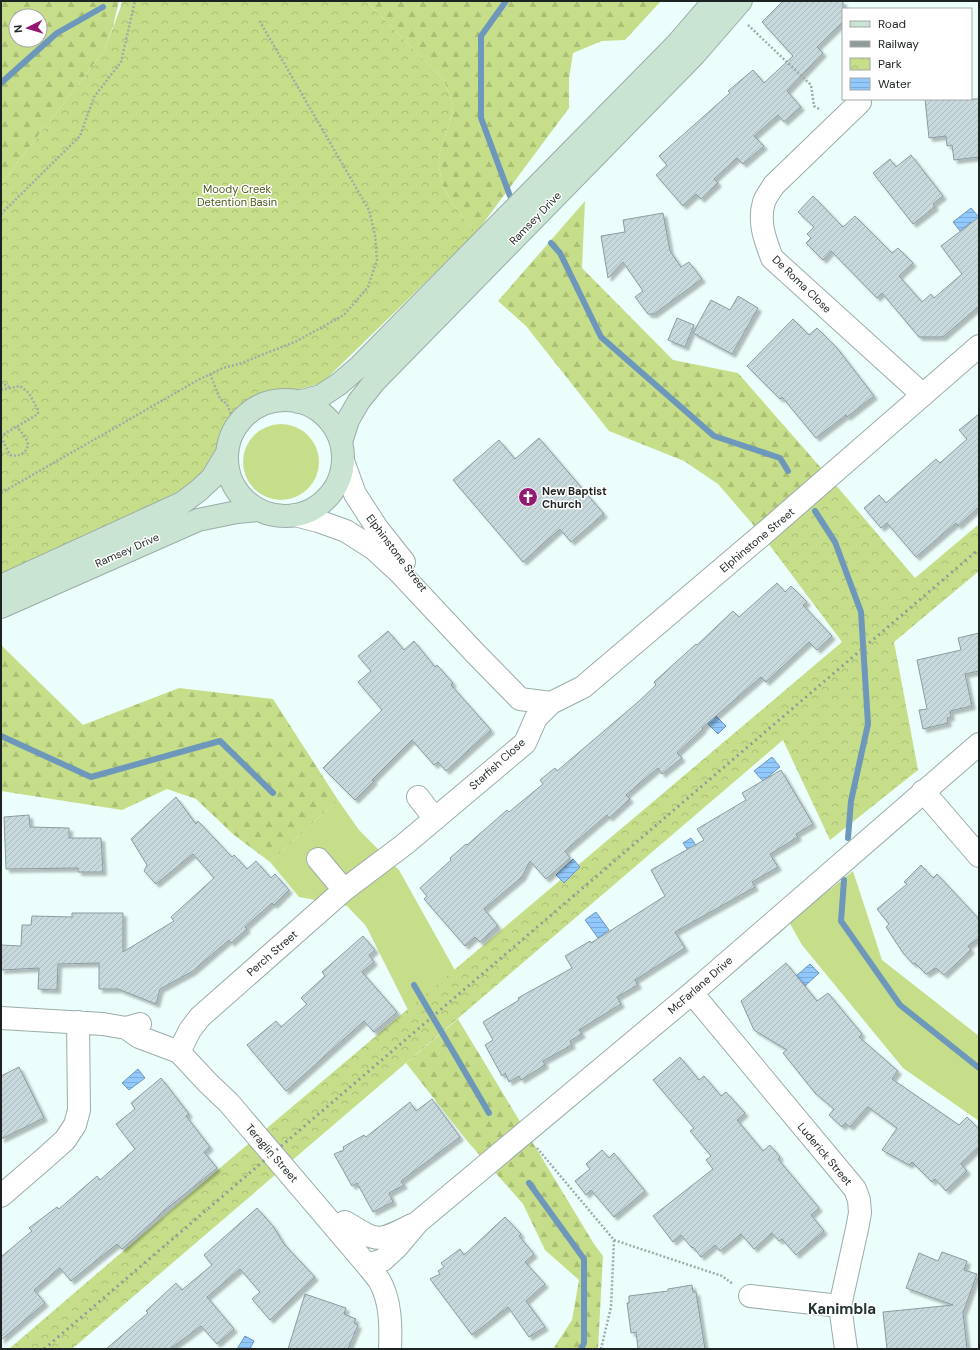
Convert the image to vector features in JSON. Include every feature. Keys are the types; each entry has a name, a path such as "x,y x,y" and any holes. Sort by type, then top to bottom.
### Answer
{"main road":[{"name":"Ramsey Drive","path":"298,402 321,396 339,384 360,366 676,45 714,1"},
{"name":"Ramsey Drive","path":"342,452 348,420 359,401 375,381 689,60 724,22 743,11"},
{"path":"278,400 298,402 312,407 325,416 334,428 342,452 338,480 329,496 314,509 295,516 276,516 258,510 244,500 234,486 228,470 227,453 232,434 235,429 243,418 259,406 278,400"},
{"name":"Ramsey Drive","path":"1,586 182,503 212,478 227,453"},
{"name":"Ramsey Drive","path":"1,607 198,520 237,512 258,510"}],"street":[{"name":"De Roma Close","path":"860,102 774,185 764,202 762,220 765,239 772,258 923,395"},
{"name":"Elphinstone Street","path":"550,703 583,687 773,526 979,346"},
{"name":"Elphinstone Street","path":"342,452 354,494 370,518 461,639"},
{"name":"Elphinstone Street","path":"295,516 318,521 346,531 374,549 400,573 461,639 520,699 527,715 531,730"},
{"path":"520,699 550,703"},
{"name":"Starfish Close","path":"344,890 405,844 525,743 536,718 550,703"},
{"name":"McFarlane Drive","path":"373,1263 383,1260 397,1247 418,1222 692,992 979,744"},
{"path":"924,792 979,856"},
{"path":"418,797 435,819"},
{"path":"318,859 344,890"},
{"name":"Perch Street","path":"182,1046 190,1030 200,1017 344,890"},
{"name":"Luderick Street","path":"692,992 855,1189 859,1200 860,1213 840,1306 846,1349"},
{"name":"Teraglin Street","path":"1,1018 78,1022 126,1028 141,1024 167,1033 182,1046 203,1056 218,1075 229,1103 316,1204 373,1263"},
{"path":"1,1196 64,1140 75,1124 79,1110 78,1022"},
{"name":"Teraglin Street","path":"316,1204 344,1222 373,1263"},
{"name":"McFarlane Drive","path":"344,1222 368,1236 384,1238 418,1222"},
{"path":"373,1263 388,1303 390,1349"},
{"path":"373,1263 388,1273 394,1282 399,1300 401,1325 397,1349"},
{"path":"750,1296 840,1306"}],"path":[{"path":"1,214 80,136 94,97 121,62 136,1"},
{"path":"743,11 811,85 814,106 840,121"},
{"path":"1,493 198,380 223,368 239,364 297,341 344,315 368,288 377,260 375,235 369,210 259,20"},
{"path":"210,374 220,399 227,404 235,429"},
{"path":"1,382 7,387 10,387"},
{"path":"1,390 20,386 24,388 29,393 38,410 38,414 17,427 1,437 10,455 14,456 21,454 27,449 28,443 25,436 17,427"},
{"path":"524,1132 614,1240 722,1276 750,1296"},
{"path":"601,1349 611,1307 614,1240"}],"green space":[{"path":"1,1 119,1 113,26 104,51 1,184"},
{"name":"Moody Creek Detention Basin","path":"122,1 366,1 443,79 450,95 453,112 438,159 442,184 452,203 476,233 322,383 289,392 240,410 195,483 76,542 1,576 1,184 104,51"},
{"path":"366,1 661,1 625,40 602,41 573,53 569,78 569,108 476,233 452,203 442,184 438,159 453,112 450,95 443,79"},
{"path":"585,201 582,268 673,360 738,373 829,477 762,535 718,484 684,461 609,431 526,326 498,301"},
{"path":"281,424 295,427 308,435 316,448 319,462 316,476 308,489 295,497 281,500 267,497 254,489 246,476 243,462 246,448 254,435 267,427"},
{"path":"829,477 915,578 979,524 979,571 894,642 918,770 830,840 783,740 72,1349 9,1349 234,1156 842,642 762,535"},
{"path":"1,645 83,725 179,688 273,699 338,800 270,862 234,835 196,799 167,789 122,810 1,791"},
{"path":"338,800 359,830 399,870 456,972 408,1010 366,926 347,906 299,897 270,862"},
{"path":"853,871 882,960 979,1036 979,1121 903,1068 802,945 789,922"},
{"path":"458,1019 594,1244 603,1256 598,1349 553,1349 572,1320 579,1280 545,1250 523,1204 468,1142 406,1063"}],"water":[{"path":"971,208 979,217 979,229 971,222 960,231 953,222"},
{"path":"712,712 726,726 718,734 704,720"},
{"path":"772,757 780,767 763,781 754,771"},
{"path":"691,838 704,857 696,863 683,843"},
{"path":"573,859 580,867 564,883 556,875"},
{"path":"596,912 609,930 598,938 585,920"},
{"path":"810,964 819,973 805,986 796,976"},
{"path":"138,1069 145,1078 129,1090 122,1083"},
{"path":"245,1336 254,1341 250,1349 237,1349"}],"building":[{"path":"783,1 843,1 842,23 817,47 823,53 787,91 801,107 784,122 778,115 754,136 764,146 743,164 737,158 714,179 718,183 701,199 696,194 683,206 656,175 667,165 659,156 730,93 728,91 753,70 764,83 793,56 762,22"},
{"path":"979,99 979,157 954,160 952,145 947,146 946,136 929,138 925,100"},
{"path":"911,155 943,196 933,204 935,207 913,224 873,173 890,159 896,167"},
{"path":"813,196 843,227 855,216 892,253 898,248 913,263 899,276 922,302 931,294 934,298 962,274 941,246 979,217 979,306 943,337 919,337 882,293 877,298 831,251 823,260 806,243 811,238 807,234 814,227 798,212"},
{"path":"663,213 670,251 681,267 689,262 702,279 654,314 648,314 635,297 643,291 623,262 608,278 601,236 625,232 623,220"},
{"path":"738,296 758,308 732,354 693,333 711,300 730,310"},
{"path":"677,318 694,325 685,347 668,340"},
{"path":"793,319 809,335 817,328 837,348 874,396 816,438 782,397 780,399 747,366"},
{"path":"979,414 979,507 958,526 956,523 916,557 887,523 881,528 864,508 879,495 886,503 936,459 940,463 967,439 959,430"},
{"name":"New Baptist Church","path":"539,438 604,514 571,542 560,529 523,562 453,480 499,440 515,459"},
{"path":"777,583 785,592 791,586 807,602 803,605 832,636 817,650 809,642 766,682 761,677 702,728 703,729 677,753 682,758 662,774 658,768 626,795 630,799 609,818 607,815 565,851 570,858 546,879 530,861 522,877 484,909 498,926 480,942 475,937 465,946 424,899 427,896 420,888 466,844 467,845 507,810 509,812 543,784 540,780 555,768 557,771 638,702 656,685 654,682 696,644 697,645 733,611 739,617"},
{"path":"388,631 404,650 414,641 435,667 437,665 453,683 451,685 491,730 446,771 438,762 434,765 412,740 372,780 374,781 355,800 323,768 382,710 358,682 371,671 358,656"},
{"path":"979,633 979,671 965,674 972,706 950,711 951,717 947,718 948,723 923,729 919,710 927,709 917,660 961,650 958,638"},
{"path":"781,770 813,824 796,834 798,837 770,854 778,867 752,882 755,887 675,932 685,948 635,980 638,985 617,997 621,1004 579,1030 582,1034 570,1041 572,1045 543,1061 545,1065 521,1080 519,1076 509,1082 505,1073 502,1076 485,1045 493,1040 483,1022 519,1000 518,998 572,968 565,956 590,941 591,943 665,896 651,870 704,840 697,829 746,800 742,793"},
{"path":"176,797 196,824 198,821 232,857 234,855 247,869 256,861 271,878 275,874 289,890 274,905 272,903 245,927 247,929 231,943 229,940 193,971 160,989 156,1004 118,989 99,989 99,963 58,964 57,990 38,989 39,968 1,970 1,945 21,946 22,925 31,925 32,916 72,917 72,913 123,913 123,952 174,921 171,917 214,878 193,854 156,884 144,871 147,865 131,839"},
{"path":"29,815 30,827 69,828 69,838 101,838 103,872 78,872 78,868 6,869 4,817"},
{"path":"921,865 933,878 937,874 979,919 979,938 968,946 971,950 944,975 936,968 926,974 915,963 913,964 903,953 886,927 889,924 877,909 907,884 904,882"},
{"path":"363,936 375,950 369,955 374,962 362,972 397,1012 374,1032 364,1021 286,1091 247,1045 276,1021 281,1027 307,1004 301,998 325,976 322,972"},
{"path":"786,963 817,1001 828,993 862,1034 859,1037 898,1071 892,1079 959,1125 967,1117 979,1129 979,1147 961,1164 967,1171 946,1191 935,1179 932,1182 912,1162 909,1165 882,1150 897,1128 868,1107 850,1127 845,1123 842,1127 829,1115 834,1109 815,1093 783,1053 787,1050 754,1030 741,1001"},
{"path":"680,1057 699,1080 704,1076 721,1096 726,1092 745,1113 737,1120 763,1151 770,1145 780,1157 778,1159 819,1208 811,1215 824,1231 796,1255 782,1239 779,1241 772,1233 754,1249 741,1234 720,1251 715,1245 701,1257 681,1235 673,1242 653,1216 713,1169 706,1160 711,1156 690,1131 694,1128 653,1080"},
{"path":"19,1067 44,1118 1,1139 1,1076"},
{"path":"161,1078 189,1114 186,1116 210,1147 204,1152 217,1168 160,1214 122,1249 117,1244 71,1281 60,1268 34,1290 45,1303 1,1340 1,1257 32,1231 29,1228 57,1207 59,1209 97,1176 100,1180 135,1149 116,1124 135,1109 131,1103"},
{"path":"432,1099 460,1137 401,1181 404,1185 389,1193 393,1202 373,1212 357,1183 352,1186 334,1154 344,1150 343,1147 364,1135 366,1137 410,1102 416,1111"},
{"path":"602,1150 609,1158 614,1153 645,1191 614,1217 591,1190 586,1195 575,1181 590,1169 586,1164"},
{"path":"257,1208 273,1226 284,1244 315,1277 270,1320 252,1299 260,1292 240,1269 207,1297 234,1329 217,1344 201,1326 170,1349 106,1349 148,1313 146,1311 176,1283 182,1290 212,1265 204,1255"},
{"path":"505,1217 521,1234 519,1236 534,1254 525,1262 545,1284 526,1301 545,1327 529,1337 508,1307 472,1335 430,1279 440,1274 438,1271 444,1267 441,1263 460,1249 464,1255"},
{"path":"942,1252 967,1261 964,1270 977,1274 963,1313 967,1349 887,1349 883,1312 953,1305 906,1288 919,1253 938,1261"},
{"path":"692,1285 693,1292 696,1292 705,1349 638,1349 636,1332 631,1333 627,1303 629,1303 629,1296 668,1291 668,1289"},
{"path":"305,1294 346,1308 344,1314 356,1319 354,1323 358,1325 348,1349 288,1349"}],"waterway":[{"path":"506,1 481,36 481,118 510,196"},
{"path":"1,83 57,33 103,7"},
{"path":"551,243 560,253 601,337 714,436 780,458 788,471"},
{"path":"815,511 835,542 861,612 868,724 851,801 848,838"},
{"path":"1,736 91,777 220,741 273,793"},
{"path":"844,880 841,921 900,1005 979,1068"},
{"path":"414,985 489,1113"},
{"path":"529,1183 584,1259 584,1343 581,1349"}],"railway":[{"path":"44,1349 979,549"}],"place":[{"name":"New Baptist Church","path":"528,497"}],"district":[{"name":"Kanimbla","path":"842,1309"}]}
